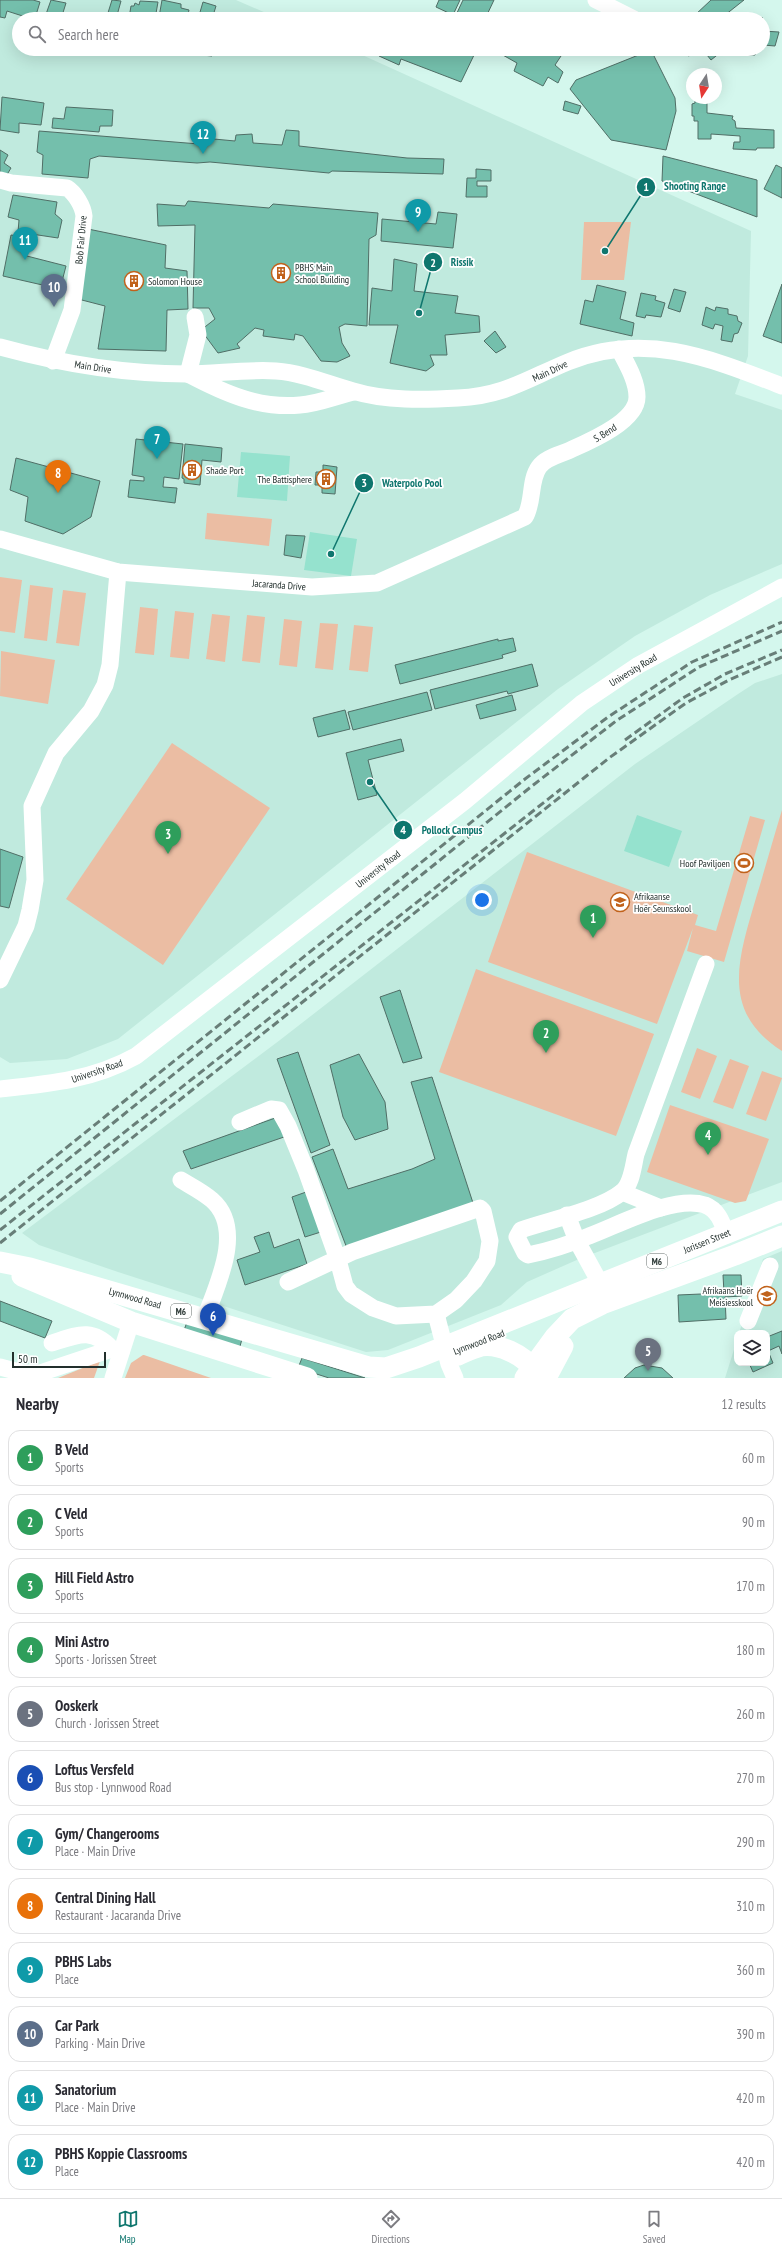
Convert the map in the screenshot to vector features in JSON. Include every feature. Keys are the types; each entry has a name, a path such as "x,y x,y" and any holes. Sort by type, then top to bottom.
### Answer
{"main road":[{"name":"Jorissen Street","path":"596,1295 731,1245 782,1211"},
{"name":"Jorissen Street","path":"731,1245 757,1246 782,1236"},
{"name":"Lynnwood Road","path":"0,1262 30,1268 375,1369 446,1353 596,1295"},
{"name":"Lynnwood Road","path":"0,1262 27,1280 130,1322 307,1378"},
{"name":"M6","path":"532,1374 555,1337 596,1295"},
{"path":"446,1353 489,1345 509,1351 532,1374"}],"street":[{"path":"596,0 620,12"},
{"name":"Bob Fair Drive","path":"0,180 11,183 67,188 72,191 83,210 84,223 74,303 53,361"},
{"path":"188,374 198,335 195,317"},
{"name":"Main Drive","path":"0,347 53,361 125,372 188,374 276,371 302,375 355,392 411,400 460,398 493,394 514,388 569,361 619,349 665,348 689,353 782,386"},
{"name":"S. Bend","path":"532,494 537,472 544,463 590,442 622,422 634,410 637,397 636,385 619,349"},
{"name":"Main Drive","path":"188,374 248,401 267,405 300,405 355,392"},
{"name":"Jacaranda Drive","path":"0,539 118,572 312,587 374,584 522,519 527,513 532,494"},
{"path":"0,980 26,926 30,910 34,880 32,806 56,753 91,711 105,685 110,665 118,572"},
{"name":"University Road","path":"0,1089 48,1084 84,1077 106,1070 136,1056 465,801 582,703 638,666 782,587"},
{"path":"706,964 636,1154 628,1183 622,1192 574,1213 521,1230 517,1237 525,1253 533,1254 583,1238 660,1208 686,1204 706,1206 717,1213 731,1245"},
{"path":"240,1122 271,1109 279,1110 288,1126 306,1170 338,1260 345,1286 351,1294 361,1302 385,1314 396,1316 436,1314 464,1293 487,1261 490,1241 483,1211 480,1208 352,1252 338,1260 288,1282"},
{"path":"180,1180 212,1200 222,1214 228,1235 228,1249 205,1318"},
{"path":"622,1192 660,1208"},
{"path":"574,1213 583,1238 596,1295"},
{"name":"Jorissen Street","path":"731,1245 782,1221"},
{"name":"Jorissen Street","path":"731,1245 782,1229"},
{"path":"748,1321 776,1265 764,1262 757,1246"},
{"path":"436,1314 446,1353 455,1378"},
{"path":"113,1378 116,1351 130,1322"},
{"path":"52,1343 85,1333 103,1340 116,1351"},
{"path":"0,1367 22,1372 40,1373 116,1351"}],"shaded area":[{"path":"0,0 236,0 264,12 12,12 12,56 364,56 751,231 748,356 735,394 782,410 782,564 710,595 635,636 558,689 118,1039 67,1059 10,1063 0,1057"},
{"path":"584,222 631,222 624,280 581,280"},
{"path":"241,452 290,456 287,501 237,497"},
{"path":"207,513 272,519 269,546 205,539"},
{"path":"310,532 357,539 351,576 304,570"},
{"path":"0,577 22,580 15,633 0,631"},
{"path":"30,585 53,588 47,641 24,638"},
{"path":"63,590 86,593 79,646 56,643"},
{"path":"140,607 158,609 154,655 135,653"},
{"path":"175,611 194,613 189,659 170,657"},
{"path":"212,614 230,616 225,662 206,659"},
{"path":"247,615 265,617 260,663 242,661"},
{"path":"284,619 302,621 297,667 279,665"},
{"path":"320,623 338,624 333,670 315,668"},
{"path":"354,625 373,627 368,672 349,670"},
{"path":"1,651 55,660 48,704 0,696"},
{"name":"Afrikaanse Hoër Seunsskool","path":"782,674 782,1182 579,1259 527,1282 501,1305 388,1350 366,1352 39,1245 22,1233 280,1040 635,764 755,683"},
{"path":"172,743 270,808 163,965 66,899"},
{"path":"782,810 782,1051 762,1035 749,1019 742,1001 739,982 740,962 744,941"},
{"path":"637,815 682,831 669,867 624,851"},
{"path":"750,816 765,820 724,962 687,951 693,928 657,1024 488,962 527,852 698,915 695,925 716,931"},
{"path":"476,969 654,1034 616,1136 439,1072"},
{"path":"697,1048 717,1056 700,1099 681,1092"},
{"path":"730,1059 749,1066 733,1109 713,1102"},
{"path":"762,1071 782,1078 766,1121 746,1114"},
{"path":"670,1105 769,1139 746,1201 735,1203 647,1172"},
{"name":"Afrikaans Hoër Meisiesskool","path":"782,1251 782,1378 725,1378 734,1350 734,1366 770,1366 770,1330 740,1330 763,1259"},
{"path":"143,1355 211,1378 125,1378 131,1363"},
{"path":"100,1361 94,1378 58,1378"}],"building":[{"path":"0,0 33,0 40,2 37,12 12,13 7,11 5,18 0,17"},
{"path":"51,0 66,3 63,12 47,12"},
{"path":"112,0 121,1 118,12 108,12"},
{"path":"162,0 181,4 181,8 189,10 189,12 160,12"},
{"path":"439,0 460,0 454,12 447,12 436,7"},
{"path":"463,0 494,0 488,12 457,12"},
{"path":"711,0 744,0 729,12 698,12"},
{"path":"140,1 158,2 156,12 130,12 131,6 134,6 135,3 139,5"},
{"path":"203,2 216,6 214,12 200,12"},
{"path":"770,31 779,32 775,46 770,46"},
{"path":"379,56 474,56 461,82 401,59 399,65"},
{"path":"505,56 561,56 555,65 563,72 558,83 548,77 543,86 514,71 517,63"},
{"path":"636,56 654,56 675,98 676,111 666,150 611,140 570,89 576,80"},
{"path":"708,56 716,56 711,60"},
{"path":"2,97 44,103 41,125 19,123 19,133 0,130"},
{"path":"565,101 581,106 578,114 563,110"},
{"path":"692,104 707,104 707,113 733,116 732,119 735,121 736,128 774,130 774,148 757,148 756,150 733,149 734,142 740,142 740,136 711,134 711,139 698,139 698,121 694,121 694,116 692,116"},
{"path":"66,107 113,110 112,126 100,126 99,132 52,128 53,118 64,119"},
{"path":"286,130 299,131 299,146 407,158 444,159 443,174 332,171 329,173 210,162 197,163 99,156 90,159 88,178 42,174 43,155 37,152 39,131 199,144 214,139 235,141 236,135 252,134 253,143 282,145"},
{"path":"0,150 8,155 4,163 11,168 5,178 0,175"},
{"path":"663,156 757,180 757,217 662,181"},
{"path":"776,165 782,168 782,198 764,189"},
{"path":"476,169 491,170 491,181 477,181 477,186 487,186 487,197 466,197 467,178 476,178"},
{"path":"13,195 57,202 55,214 62,220 58,238 18,232 19,220 8,217"},
{"name":"PBHS Main School Building","path":"188,201 269,208 273,204 378,213 376,235 369,239 367,326 345,324 339,327 342,343 350,356 337,362 321,361 303,336 295,334 294,340 263,336 264,330 255,328 237,344 240,348 218,353 201,330 215,319 209,308 193,308 195,225 158,226 157,204 185,206"},
{"path":"438,212 457,214 453,248 381,241 382,219 436,224"},
{"name":"Solomon House","path":"88,229 166,245 165,268 187,271 188,309 167,310 166,351 98,349 105,306 78,299"},
{"path":"11,235 25,237 23,255 66,266 60,289 3,276"},
{"path":"394,259 417,264 414,291 458,296 455,313 479,316 480,332 445,335 447,355 430,355 434,365 426,371 390,363 398,325 369,325 372,288 392,291"},
{"path":"782,284 782,343 763,336"},
{"path":"597,285 626,292 620,319 634,323 632,336 580,324 585,300 593,302"},
{"path":"674,289 686,292 680,312 668,308"},
{"path":"641,293 656,296 655,300 665,303 661,317 646,315 645,318 636,316"},
{"path":"706,307 715,311 716,307 728,309 728,314 737,316 738,321 742,323 738,333 734,334 732,342 721,340 723,326 715,324 713,329 702,325"},
{"path":"495,331 506,347 496,353 484,341"},
{"path":"136,439 183,444 179,479 164,477 163,487 177,488 175,503 128,497 130,480 144,481 144,477 132,475"},
{"name":"Shade Port","path":"185,444 222,448 221,462 202,460 200,485 184,483 184,479 182,478"},
{"path":"16,458 100,481 91,517 63,534 25,521 28,497 10,490"},
{"name":"The Battisphere","path":"323,465 337,467 335,494 322,493 322,485 315,485 316,472 323,472"},
{"path":"286,535 305,536 301,558 284,555"},
{"path":"513,638 516,651 502,655 503,658 400,684 395,665 498,639 498,641"},
{"path":"532,664 538,686 508,694 507,691 435,709 430,690"},
{"path":"427,692 432,710 353,730 348,712"},
{"path":"512,695 516,710 480,719 476,705"},
{"path":"345,710 350,729 318,737 313,718"},
{"path":"401,739 404,751 368,760 377,795 358,800 346,753"},
{"path":"0,849 23,857 9,908 0,906"},
{"path":"400,990 422,1058 403,1063 380,997"},
{"path":"298,1052 330,1145 311,1153 277,1059"},
{"path":"359,1054 385,1102 388,1129 355,1140 343,1117 330,1065"},
{"path":"432,1077 474,1206 348,1251 312,1157 333,1149 348,1189 412,1169 435,1159 411,1082"},
{"path":"278,1117 284,1137 191,1169 183,1151"},
{"path":"309,1191 324,1231 305,1237 292,1197"},
{"path":"269,1232 274,1248 299,1239 307,1264 245,1285 237,1260 260,1252 254,1237"},
{"path":"723,1275 741,1275 742,1296 725,1297 726,1319 679,1322 678,1295 724,1293"},
{"path":"0,1301 52,1321 45,1338 0,1321"},
{"path":"187,1322 242,1339 239,1350 183,1333"},
{"path":"782,1331 782,1354 779,1346 770,1350 770,1336"},
{"path":"770,1356 773,1363 770,1364"},
{"path":"302,1358 365,1378 329,1378 298,1368"},
{"path":"644,1365 662,1368 673,1378 624,1378 635,1368"},
{"path":"750,1366 766,1366 753,1372"}],"railway":[{"path":"0,1201 525,779 608,717 692,662 782,622"},
{"path":"0,1214 532,786 616,721 699,667 782,631"},
{"path":"625,740 683,698 725,674 782,650"},
{"path":"0,1243 609,758 686,703 729,680 782,657"},
{"path":"0,1230 561,789"}],"place":[{"name":"PBHS Koppie Classrooms","path":"203,154"},
{"name":"PBHS Labs","path":"418,232"},
{"name":"Shooting Range","path":"605,251"},
{"name":"Sanatorium","path":"25,260"},
{"name":"PBHS Main School Building","path":"281,273"},
{"name":"Solomon House","path":"134,281"},
{"name":"Car Park","path":"54,307"},
{"name":"Rissik","path":"419,313"},
{"name":"Gym/ Changerooms","path":"157,459"},
{"name":"Shade Port","path":"192,470"},
{"name":"The Battisphere","path":"326,479"},
{"name":"Central Dining Hall","path":"58,493"},
{"name":"Waterpolo Pool","path":"331,554"},
{"name":"Pollock Campus","path":"370,782"},
{"name":"Hill Field Astro","path":"168,854"},
{"name":"Hoof Paviljoen","path":"744,863"},
{"name":"Afrikaanse Hoër Seunsskool","path":"620,902"},
{"name":"B Veld","path":"593,938"},
{"name":"C Veld","path":"546,1053"},
{"name":"Mini Astro","path":"708,1155"},
{"name":"Afrikaans Hoër Meisiesskool","path":"767,1296"},
{"name":"Loftus Versfeld","path":"213,1336"},
{"name":"Ooskerk","path":"648,1371"}]}
